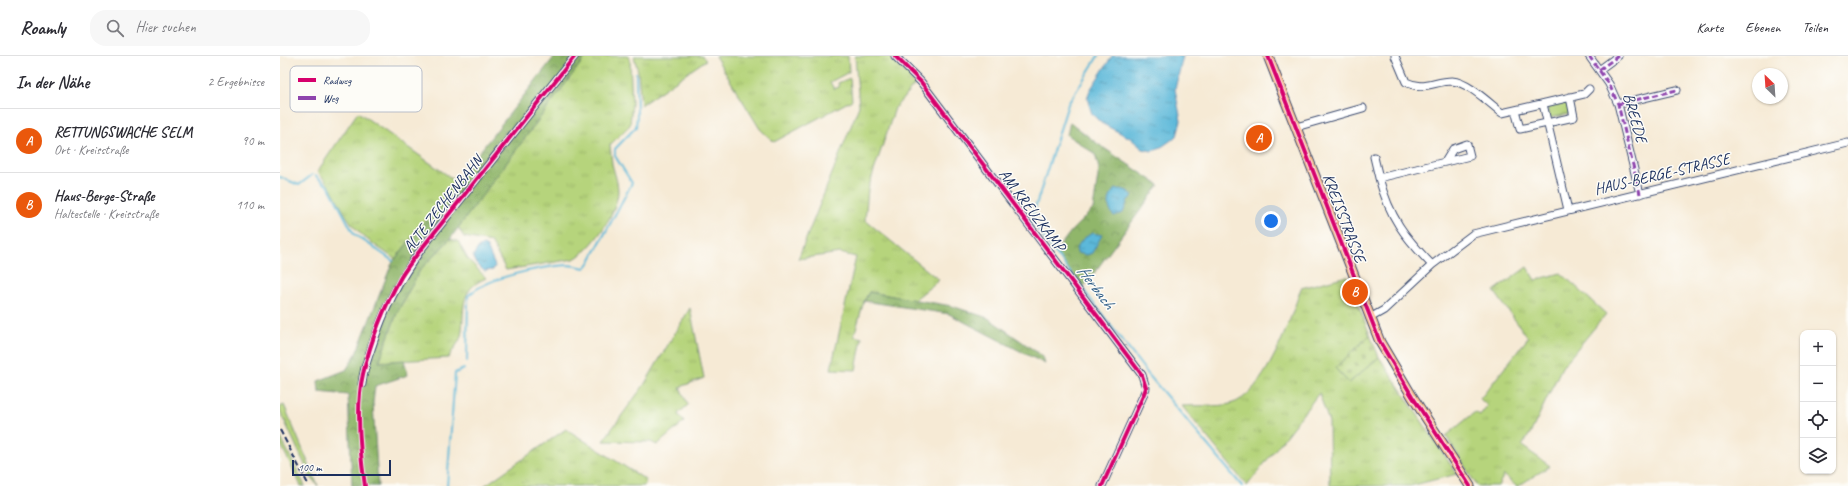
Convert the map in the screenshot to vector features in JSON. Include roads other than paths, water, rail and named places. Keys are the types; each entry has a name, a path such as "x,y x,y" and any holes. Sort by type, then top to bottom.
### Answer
{"main road":[{"name":"KREISSTRASSE","path":"1268,56 1370,318 1386,354 1470,486"}],"street":[{"name":"ALTE ZECHENBAHN","path":"362,384 363,374 380,320 402,276 422,248 575,56"},
{"name":"AM KREUZKAMP","path":"895,56 921,82 1138,368 1145,382 1143,396 1102,486"},
{"path":"1395,56 1406,82 1415,87 1452,81 1463,84 1502,113 1584,94 1590,89"},
{"name":"BREEDE","path":"1589,56 1610,84 1618,104 1640,194"},
{"path":"1599,70 1618,56"},
{"path":"1618,104 1677,90"},
{"path":"1515,110 1520,129 1574,117 1570,97"},
{"path":"1543,104 1568,210"},
{"path":"1296,127 1363,108"},
{"name":"HAUS-BERGE-STRASSE","path":"1370,318 1384,310 1432,265 1473,234 1848,143"},
{"path":"1374,157 1390,211 1398,225 1432,265"},
{"path":"1379,178 1445,162"}],"water":[{"path":"1112,56 1183,56 1175,89 1181,121 1177,136 1163,146 1152,151 1143,149 1130,138 1101,123 1092,114 1087,98 1090,90"},
{"path":"1116,189 1126,190 1133,196 1128,200 1123,213 1114,216 1111,213 1109,202 1111,195"},
{"path":"1092,233 1102,235 1092,253 1087,255 1077,253 1076,248 1083,239"},
{"path":"483,245 487,247 495,266 493,270 484,271 477,264 473,256 478,248"}],"waterway":[{"name":"Herbach","path":"1098,56 1068,104 1031,221 1147,373 1242,486"},
{"path":"467,361 468,296 476,289 487,283 514,274 567,265 585,268 589,263 632,183 615,156 615,149 636,127 636,73"},
{"path":"280,177 299,185 312,175"},
{"path":"316,176 329,187 354,234 393,261"},
{"path":"447,486 455,373 464,369"}],"railway":[{"path":"280,430 309,486"}],"place":[{"name":"RETTUNGSWACHE SELM","path":"1259,138"},
{"name":"Haus-Berge-Straße","path":"1355,292"}]}
